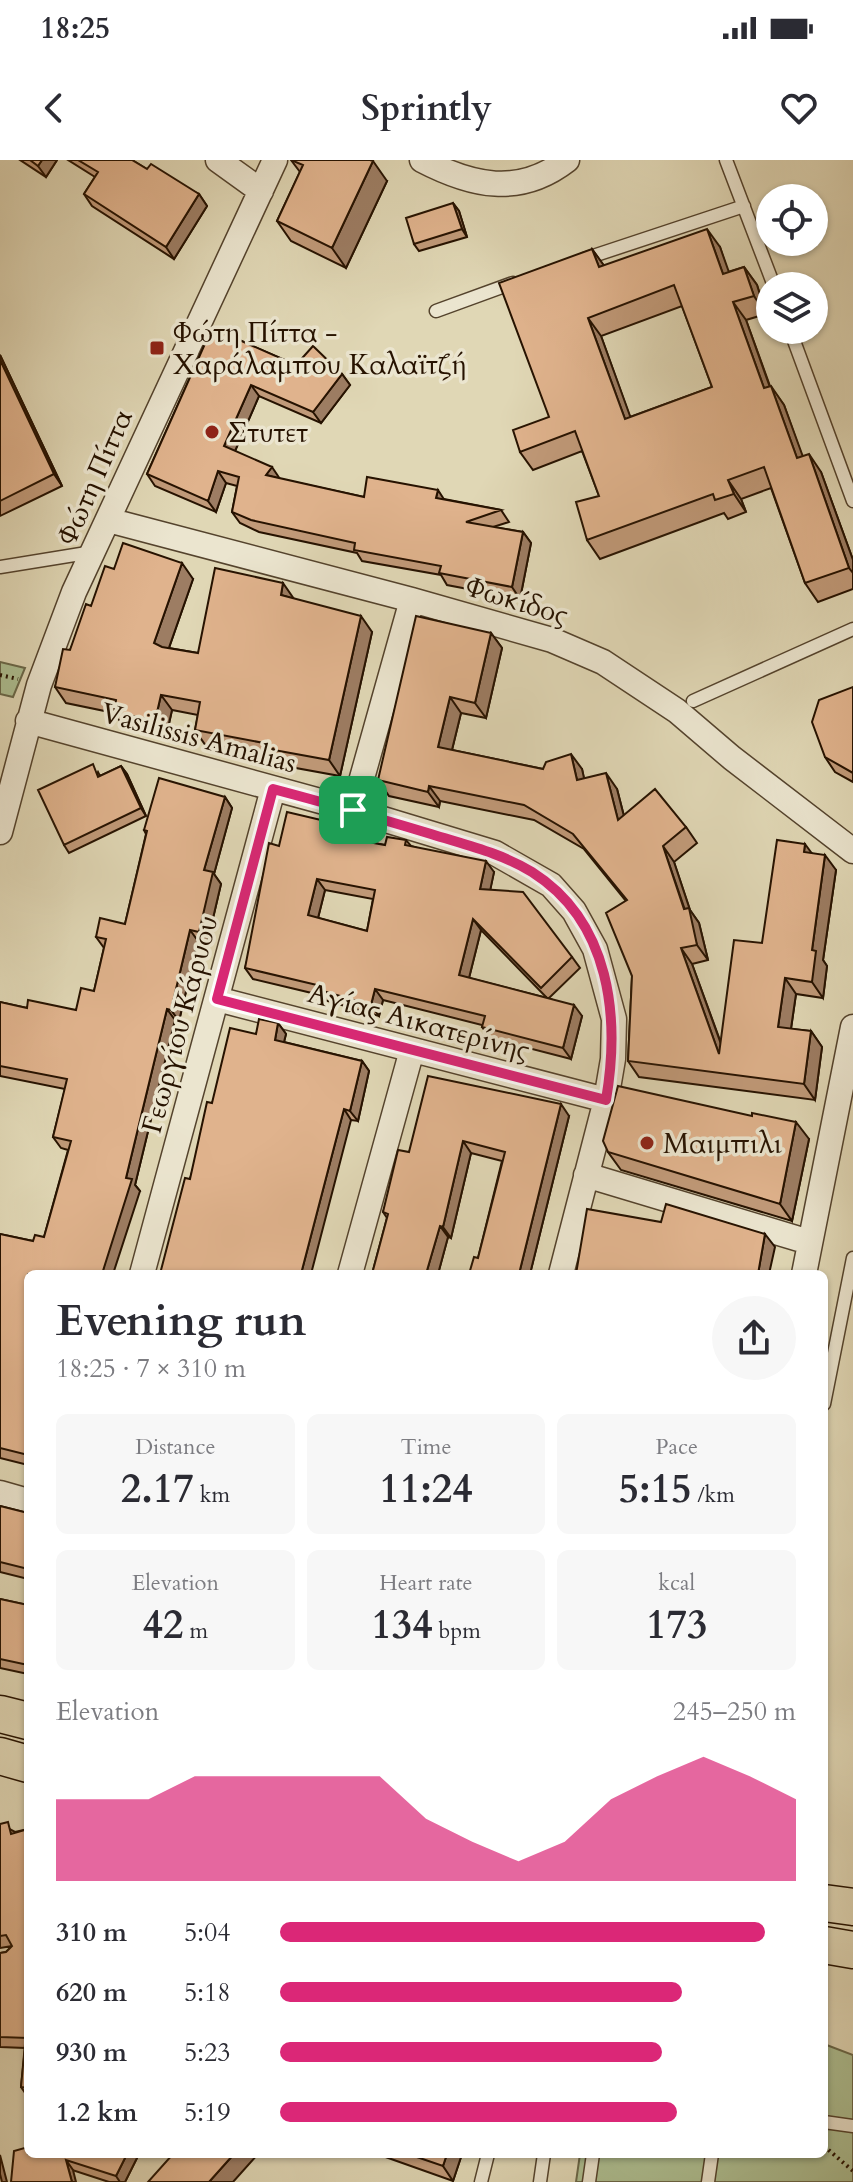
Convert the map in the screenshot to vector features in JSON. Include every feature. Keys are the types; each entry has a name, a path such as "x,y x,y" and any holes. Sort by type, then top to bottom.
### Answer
{"main road":[{"path":"0,1714 24,1720"},
{"path":"0,1756 24,1763"},
{"path":"828,1904 853,1907"},
{"path":"828,1946 853,1950"}],"street":[{"path":"218,160 261,191"},
{"name":"Φώτη Πίττα","path":"0,832 28,721 74,592 275,160"},
{"path":"422,160 457,178 480,185 526,183 550,173 567,160"},
{"name":"Φωκίδος","path":"108,520 552,640 603,662 677,711 732,758 853,851"},
{"path":"353,810 412,600"},
{"name":"Vasilissis Amalias","path":"28,721 353,810 495,853 551,885 574,911 595,949 614,1019 613,1059 606,1100 562,1270"},
{"name":"Γεωργίου Κάρυου","path":"143,1270 273,789"},
{"name":"Αγίας Αικατερίνης","path":"217,999 606,1100"},
{"path":"805,1270 853,1028"},
{"path":"351,1270 412,1050"},
{"path":"586,1175 809,1242"},
{"path":"0,1493 24,1500"}],"lane":[{"path":"726,160 769,272"},
{"path":"569,264 744,206"},
{"path":"436,311 526,278"},
{"path":"795,344 853,501"},
{"path":"0,567 93,552"},
{"path":"693,701 853,629"},
{"path":"829,1354 853,1258"},
{"path":"828,2123 853,2126"},
{"path":"481,2182 487,2158"},
{"path":"540,2182 543,2158"},
{"path":"589,2182 592,2158"},
{"path":"708,2182 711,2158"}],"path":[{"path":"828,2149 853,2171"}],"green space":[{"path":"0,662 25,668 13,697 0,694"},
{"path":"828,2046 853,2055 853,2182 576,2182 579,2158 828,2158"}],"building":[{"path":"78,160 132,160 147,169 151,164 199,194 166,247 84,194 98,172"},
{"path":"291,160 373,161 332,248 277,221 303,165"},
{"path":"453,203 462,229 414,244 406,218"},
{"path":"707,229 723,274 744,267 754,296 733,302 764,388 771,386 797,458 809,454 849,568 805,583 764,467 728,480 734,494 715,500 713,494 587,540 576,502 599,496 575,431 520,452 513,430 549,417 499,283 592,249 599,267","holes":["674,285 712,387 625,419 588,318"]},
{"path":"212,328 296,365 313,346 342,374 313,412 251,385 224,446 272,467 266,475 364,497 367,477 438,490 436,498 501,510 466,522 523,532 512,587 439,573 441,566 354,550 355,543 251,520 232,512 239,477 218,471 208,501 147,474"},
{"path":"0,360 54,474 0,501"},
{"path":"123,543 182,563 154,643 162,647 198,653 215,568 283,583 281,595 361,616 329,760 263,748 264,743 195,730 200,702 161,695 155,721 114,712 116,700 55,687 63,649 70,650 86,604 91,606 105,566 114,569"},
{"path":"416,616 491,633 475,703 450,697 438,747 543,769 546,762 571,754 577,780 606,773 618,820 655,789 686,827 663,846 684,909 689,908 697,945 681,948 719,1054 734,940 762,943 777,840 805,844 804,852 825,855 812,950 816,951 812,982 785,978 778,1027 811,1031 804,1084 628,1061 632,976 606,913 627,900 573,834 524,805 429,786 428,792 378,780"},
{"path":"853,687 853,773 825,757 812,722 819,700"},
{"path":"93,764 98,777 121,766 141,808 64,845 38,790"},
{"path":"159,778 225,797 204,870 213,872 199,932 190,930 171,1010 167,1009 126,1178 132,1179 103,1270 24,1270 24,1454 0,1448 0,1234 33,1241 35,1235 44,1237 71,1141 53,1137 67,1079 0,1066 0,1002 27,1008 28,1000 76,1010 81,988 94,991 106,939 96,937 100,918 125,924 147,831 144,830"},
{"path":"287,812 338,824 335,836 385,845 387,837 406,840 405,845 486,861 480,889 523,892 572,957 541,988 473,919 459,975 574,1005 563,1048 482,1027 485,1016 375,989 371,1005 316,989 317,985 245,968 269,843 279,846","holes":["317,879 375,890 367,931 308,915"]},
{"path":"259,1019 278,1023 275,1040 362,1061 350,1111 344,1109 302,1270 161,1270 185,1178 190,1179 207,1102 212,1103 230,1028 256,1034"},
{"path":"428,1076 561,1104 520,1270 470,1270 474,1257 478,1258 505,1152 463,1141 443,1227 440,1226 427,1270 373,1270 388,1214 383,1212 398,1150 409,1152"},
{"path":"618,1086 752,1116 752,1113 796,1122 780,1204 608,1152 603,1141"},
{"path":"666,1204 765,1234 759,1270 577,1270 587,1209 661,1222"},
{"path":"0,1506 24,1512 24,1568 0,1562"},
{"path":"0,1599 24,1604 24,1664 0,1659"},
{"path":"8,1822 11,1834 24,1830 24,2038 0,2037 0,1953 12,1946 6,1935 0,1936 0,1824"},
{"path":"24,2055 24,2087 21,2087"},
{"path":"24,2148 24,2158 125,2158 116,2176 66,2160 72,2182 11,2182 14,2151"},
{"path":"169,2158 230,2158 209,2182 148,2182"},
{"path":"420,2158 446,2158 443,2166"}],"place":[{"name":"Φώτη Πίττα - Χαράλαμπου Καλαϊτζή","path":"157,348"},
{"name":"Στυτετ","path":"212,432"},
{"name":"Μαιμπιλι","path":"647,1143"}],"route":[{"path":"273,789 353,810 495,853 551,885 574,911 595,949 607,984 614,1019 613,1059 606,1100 217,999 273,789"}]}
